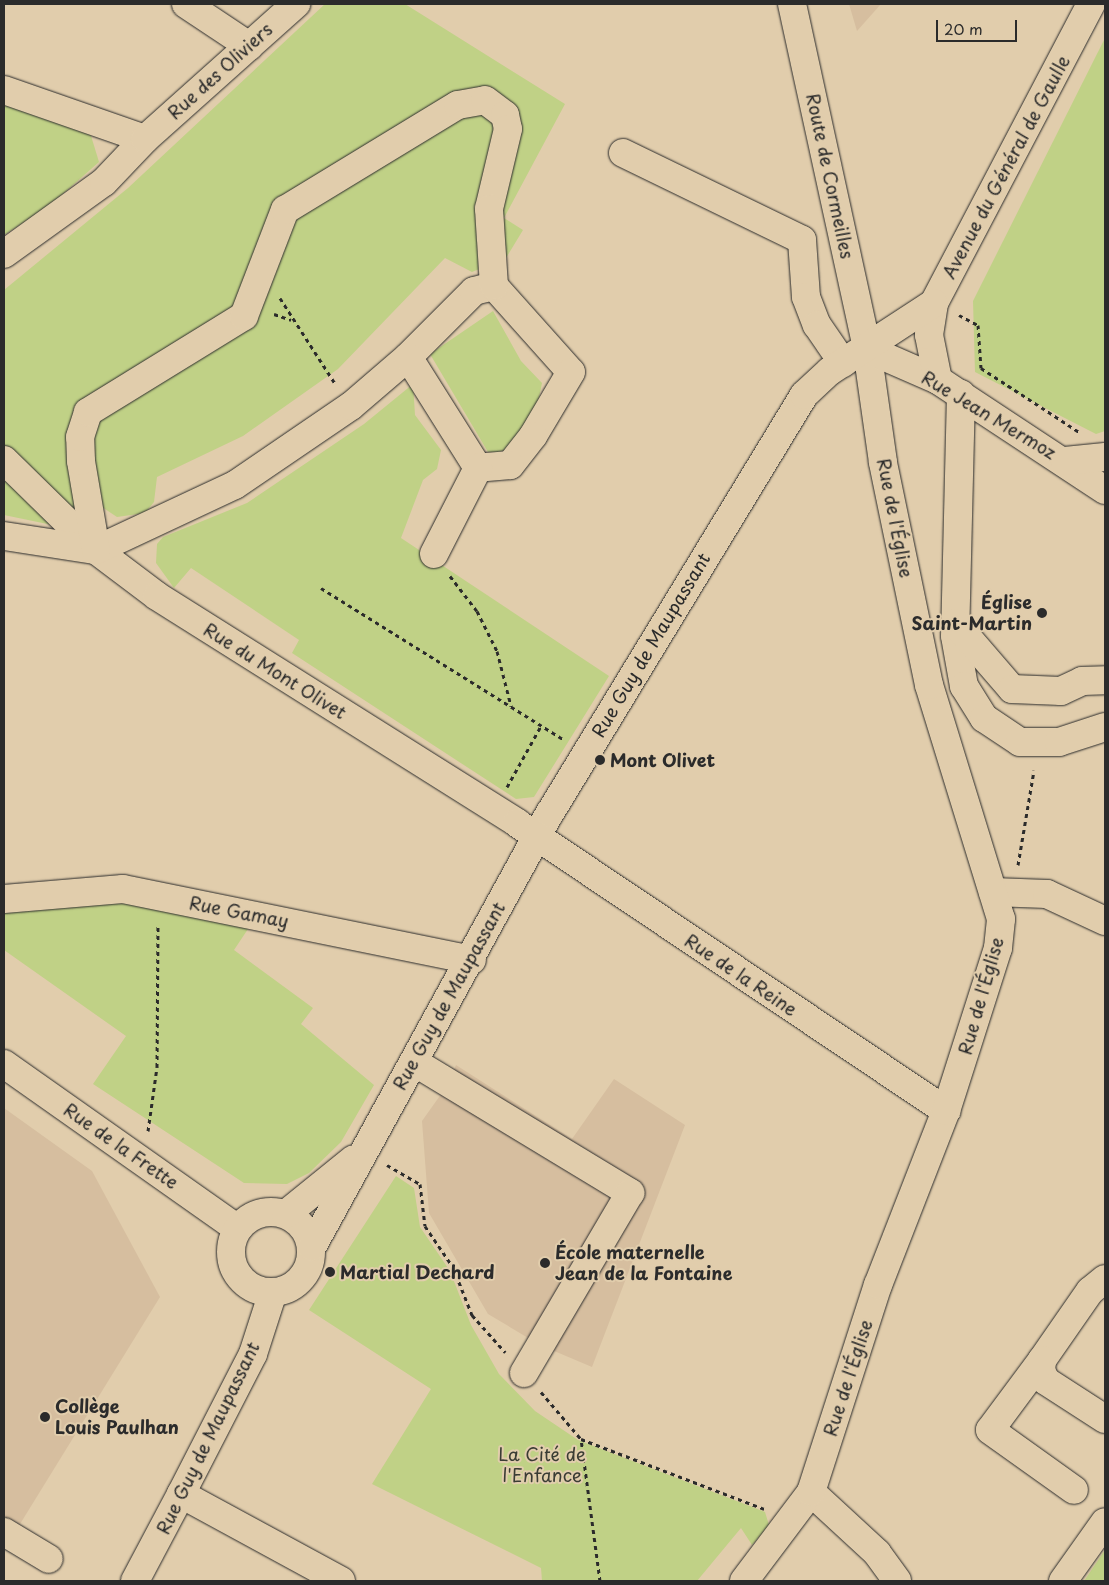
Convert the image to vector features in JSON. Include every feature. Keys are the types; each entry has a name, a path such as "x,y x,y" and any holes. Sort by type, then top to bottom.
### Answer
{"street":[{"path":"186,4 249,46"},
{"name":"Rue des Oliviers","path":"4,254 104,182 145,139 296,4"},
{"name":"Route de Cormeilles","path":"792,4 867,349"},
{"name":"Avenue du Général de Gaulle","path":"938,380 930,335 934,303 1092,4"},
{"path":"4,90 145,139"},
{"path":"96,550 81,461 80,437 88,412 244,316 285,210 470,101 484,100 497,106 508,129 489,209 494,286 571,372 533,436 510,465 478,468"},
{"path":"623,153 802,240 806,297 817,325 843,363"},
{"path":"96,550 235,485 351,406 408,357 474,291 494,286"},
{"name":"Avenue du Général de Gaulle","path":"867,349 934,303"},
{"name":"Rue Guy de Maupassant","path":"312,1247 338,1205 363,1151 472,960 536,837 585,753 804,395 843,363 867,349"},
{"name":"Rue Jean Mermoz","path":"867,349 938,380 1065,461 1105,490"},
{"name":"Rue de l'Église","path":"744,1581 812,1492 878,1286 946,1111 998,948 1001,919 1003,890 929,685 883,462 867,349"},
{"path":"408,357 478,468"},
{"path":"961,394 955,623 964,686 984,718 1020,742 1066,741 1105,727"},
{"path":"1065,461 1105,457"},
{"path":"4,460 96,550"},
{"path":"434,554 478,468"},
{"name":"Rue du Mont Olivet","path":"4,536 96,550 156,596 495,809 536,837"},
{"path":"955,623 1012,689 1061,691 1082,681 1105,680"},
{"name":"Rue de la Reine","path":"536,837 946,1111"},
{"name":"Rue Gamay","path":"4,899 123,889 472,960"},
{"path":"1003,890 1047,894 1105,921"},
{"path":"414,1062 630,1192 524,1373"},
{"name":"Rue de la Frette","path":"4,1064 238,1229"},
{"name":"Rue Guy de Maupassant","path":"286,1214 363,1151"},
{"path":"259,1213 286,1214 303,1227 312,1247 311,1260 298,1283 272,1292 259,1291 238,1275 231,1251 238,1229 259,1213"},
{"path":"1074,1490 990,1430 1090,1291 1105,1279"},
{"name":"Rue Guy de Maupassant","path":"135,1581 253,1354 272,1292"},
{"path":"1042,1360 1046,1380 1105,1419"},
{"path":"812,1492 877,1552 897,1581"},
{"path":"181,1494 341,1581"},
{"path":"1063,1581 1105,1522"},
{"path":"4,1532 49,1559"}],"path":[{"path":"934,303 978,325 981,368 1049,413"},
{"path":"292,320 351,406"},
{"path":"434,554 477,611 497,652 511,707"},
{"path":"321,588 585,753"},
{"path":"495,809 541,726"},
{"path":"1003,890 1039,743"},
{"path":"134,1156 151,1126 155,1106 160,994 156,896"},
{"path":"363,1151 420,1184 424,1226 454,1267 472,1315 581,1439 792,1520"},
{"path":"581,1439 600,1581"}],"shaded area":[{"path":"849,4 881,4 857,31"},
{"name":"École maternelle Jean de la Fontaine","path":"456,1065 572,1139 614,1079 685,1125 592,1367 540,1345 488,1314 429,1213 422,1121 449,1083"},
{"name":"Collège Louis Paulhan","path":"4,1108 92,1171 160,1297 4,1550"}],"green space":[{"path":"325,4 405,4 565,104 504,218 523,230 506,258 472,272 445,258 338,369 243,436 157,477 154,502 145,513 117,517 99,505 57,526 4,515 4,290 128,188"},
{"path":"1105,38 1105,431 1096,434 975,372 973,301"},
{"path":"4,98 88,126 99,162 48,207 4,235"},
{"path":"493,311 521,361 542,383 537,407 513,447 499,452 488,452 430,354"},
{"path":"413,384 415,415 441,450 437,469 423,480 401,538 609,676 534,797 516,799 292,653 299,640 191,568 174,588 156,563 157,544 163,537 247,503 364,424"},
{"path":"119,900 252,923 234,950 313,1008 301,1024 374,1085 341,1142 309,1173 287,1184 244,1183 93,1084 126,1036 4,950 4,907"},
{"name":"La Cité de l'Enfance","path":"396,1176 414,1188 420,1227 450,1271 471,1325 499,1374 535,1411 578,1440 765,1512 769,1525 752,1545 741,1528 697,1581 542,1581 541,1568 372,1484 431,1389 309,1310"},
{"path":"1105,1550 1105,1581 1084,1581"}],"place":[{"name":"Église Saint-Martin","path":"1042,613"},
{"name":"Mont Olivet","path":"600,760"},
{"name":"École maternelle Jean de la Fontaine","path":"545,1263"},
{"name":"Martial Dechard","path":"330,1272"},
{"name":"Collège Louis Paulhan","path":"45,1417"}]}
